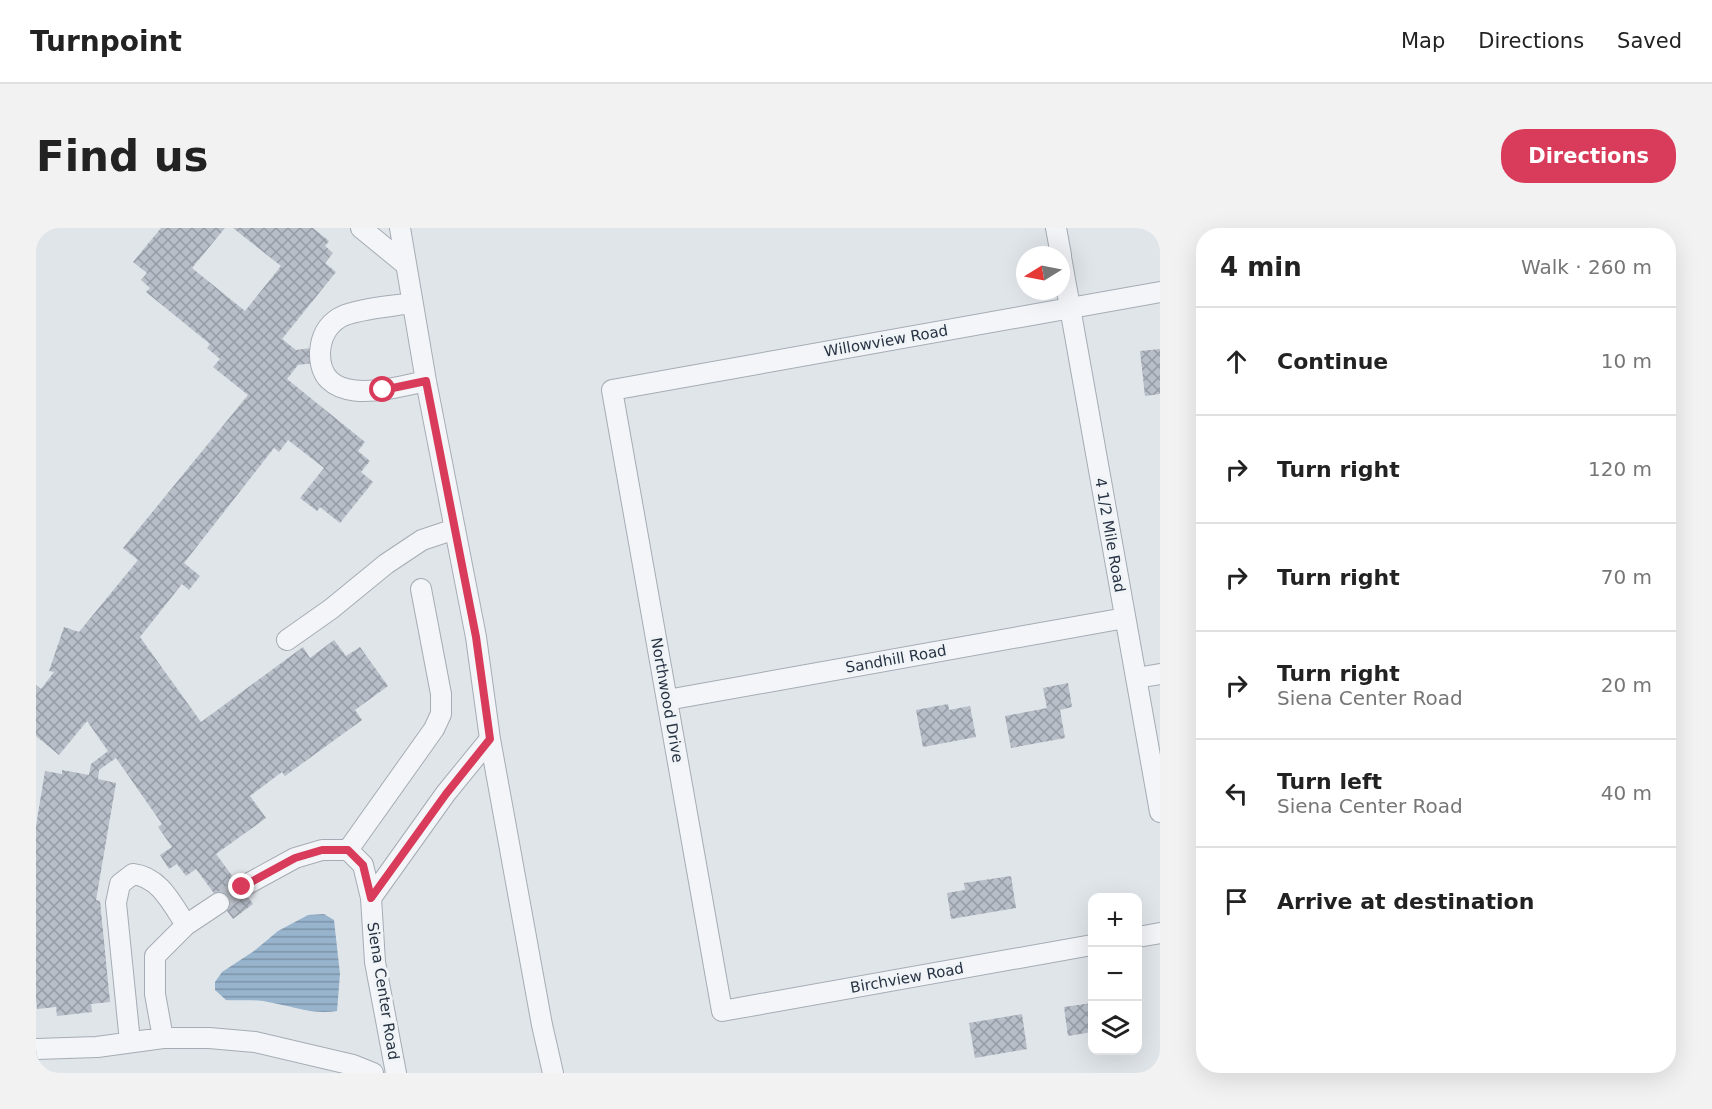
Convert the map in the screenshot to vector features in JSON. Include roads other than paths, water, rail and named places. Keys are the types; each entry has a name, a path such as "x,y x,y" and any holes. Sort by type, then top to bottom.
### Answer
{"street":[{"path":"362,228 405,264"},
{"path":"400,228 426,381 476,637 490,739 542,1025 553,1073"},
{"name":"4 1/2 Mile Road","path":"1056,228 1059,246"},
{"name":"Willowview Road","path":"612,390 1160,292"},
{"name":"4 1/2 Mile Road","path":"1069,300 1160,812"},
{"path":"412,303 341,317 328,327 321,341 320,356 325,373 334,384 350,391 383,390 426,381"},
{"name":"Northwood Drive","path":"612,390 722,1011"},
{"path":"287,640 331,609 386,564 422,540 455,529"},
{"path":"242,887 295,858 322,850 348,850 434,729 441,714 441,694 421,589"},
{"name":"Sandhill Road","path":"667,700 1125,618"},
{"path":"1136,678 1160,674"},
{"path":"371,898 446,794 490,739"},
{"name":"Siena Center Road","path":"348,850 363,865 371,898 375,962 396,1073"},
{"path":"130,1042 116,903 120,884 133,874 146,875 161,887 186,925"},
{"path":"163,1038 155,994 155,956 186,925 219,903"},
{"path":"1142,936 1160,933"},
{"name":"Birchview Road","path":"722,1011 1088,946"},
{"name":"Siena Center Road","path":"36,1049 97,1047 163,1038 209,1038 255,1042 353,1065 373,1073"}],"water":[{"path":"324,914 334,920 340,974 337,1011 311,1011 258,1001 226,1000 215,990 215,982 222,972 254,951 278,931 308,915"}],"tunnel":[{"path":"219,903 242,887"}]}
